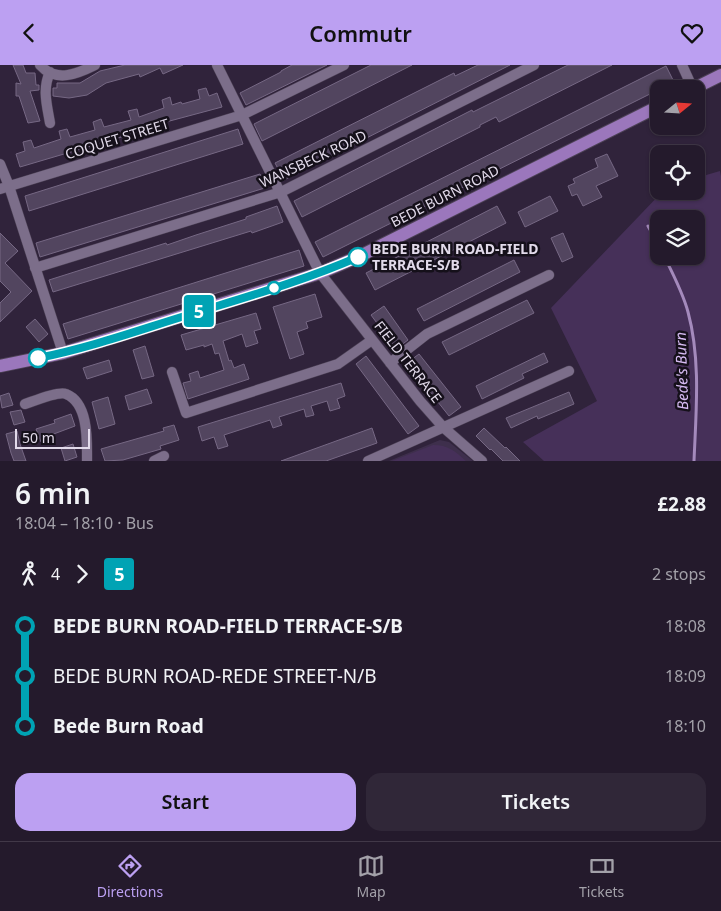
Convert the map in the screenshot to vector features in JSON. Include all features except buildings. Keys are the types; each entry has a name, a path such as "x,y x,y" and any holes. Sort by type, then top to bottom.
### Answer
{"main road":[{"path":"705,83 721,75"},
{"name":"BEDE BURN ROAD","path":"0,366 63,353 320,273 367,252 650,110"},
{"name":"BEDE BURN ROAD","path":"0,358 38,358"}],"street":[{"path":"40,65 50,72 62,76 76,75 95,65"},
{"name":"FIELD TERRACE","path":"217,65 320,273 443,427 482,461"},
{"name":"COQUET STREET","path":"5,188 242,115 344,65"},
{"name":"WANSBECK ROAD","path":"35,268 281,192 534,65"},
{"path":"682,65 689,80"},
{"path":"50,72 45,88 50,123"},
{"path":"0,164 5,188 35,268 63,353"},
{"path":"390,363 427,334 549,275"},
{"path":"172,372 186,413 338,364 372,340"},
{"path":"368,461 568,371"},
{"path":"25,404 59,393 67,394 76,401 84,417 87,461"},
{"path":"154,461 164,456"}],"shaded area":[{"path":"720,171 721,461 544,461 523,442 597,401 551,308 654,200 705,200 705,175"},
{"path":"440,440 449,442 473,461 389,461"},
{"path":"433,445 451,449 466,461 392,461"}],"waterway":[{"name":"Bede's Burn","path":"648,226 650,230"},
{"name":"Bede's Burn","path":"668,265 688,312 695,349 697,386 694,461"}],"bus line":[{"name":"5","path":"38,358 97,343 304,279 358,257"}],"place":[{"name":"BEDE BURN ROAD-FIELD TERRACE-S/B","path":"358,257"}]}
